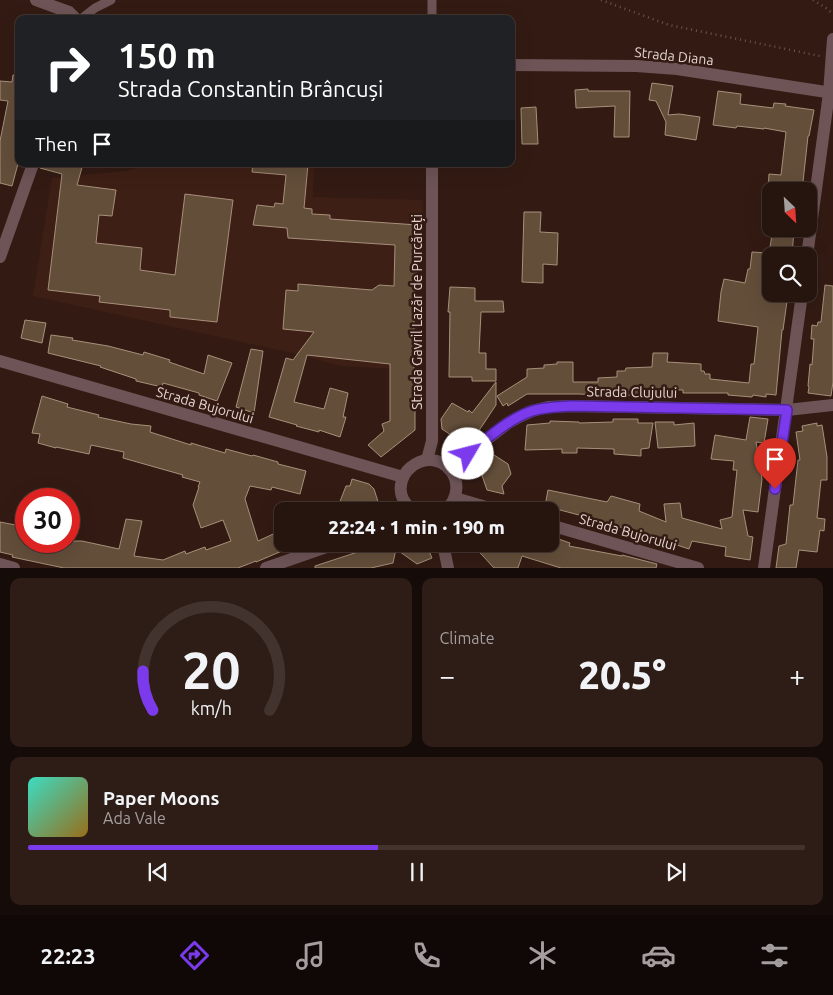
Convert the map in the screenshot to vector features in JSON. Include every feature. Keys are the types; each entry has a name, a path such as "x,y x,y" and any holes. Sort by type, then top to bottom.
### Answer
{"street":[{"path":"36,0 69,12 72,15"},
{"path":"809,247 831,93 833,39"},
{"name":"Strada Diana","path":"515,65 636,66 677,69 831,93"},
{"path":"0,257 32,167"},
{"name":"Strada Gavril Lazăr de Purcăreți","path":"427,460 432,441 432,167"},
{"path":"764,568 801,302"},
{"name":"Strada Bujorului","path":"0,361 403,477"},
{"name":"Strada Clujului","path":"449,468 508,423 532,411 548,407 787,410 833,405"},
{"path":"404,502 401,493 403,477 412,465 427,460 443,464 454,475 457,491 453,502"},
{"path":"455,498 469,502"},
{"name":"Strada Bujorului","path":"559,528 698,568"},
{"path":"266,568 312,552"},
{"path":"445,552 448,568"},
{"path":"0,564 14,568"}],"lane":[{"path":"86,15 111,0"},
{"path":"432,0 432,15"}],"path":[{"path":"601,0 669,26 832,59"},
{"path":"813,0 833,14"}],"shaded area":[{"path":"140,167 314,167 313,197 423,200 415,370 341,366 297,354 33,296 52,178 125,171"}],"building":[{"path":"13,75 15,75 15,167 17,167 12,186 0,183 0,141 8,101 0,100 0,81 12,82"},
{"path":"652,83 673,86 668,115 679,114 700,117 696,140 665,135 666,122 656,101 649,100"},
{"path":"588,89 588,91 630,91 629,137 614,137 615,106 576,108 575,90"},
{"path":"718,91 741,94 740,104 773,108 774,103 814,110 808,136 803,182 769,182 769,174 781,175 786,132 764,128 737,126 736,128 713,125"},
{"path":"536,107 538,144 522,144 521,108"},
{"path":"82,167 77,185 116,190 112,216 99,215 96,243 142,248 140,270 175,275 185,194 233,200 217,322 170,317 170,310 99,302 100,296 48,290 62,174 40,168"},
{"path":"253,167 308,167 304,208 312,209 312,214 330,215 330,219 418,225 416,286 414,286 415,430 381,457 368,445 384,431 382,424 390,421 390,364 307,355 294,402 324,409 330,388 348,393 343,417 346,417 340,437 269,417 286,358 293,360 314,332 283,329 286,290 298,291 298,284 372,290 379,285 394,286 395,245 288,238 287,228 253,225 257,205 274,207 275,203 283,204 286,175 252,172"},
{"path":"524,212 541,212 540,232 558,233 557,265 543,264 543,283 522,282"},
{"path":"772,238 793,238 793,247 770,247"},
{"path":"752,252 762,253 762,302 787,302 782,330 776,395 766,394 766,397 753,395 752,397 728,395 728,393 683,393 683,390 641,389 641,395 527,394 508,406 507,403 503,406 497,396 527,377 527,369 544,368 544,365 557,364 557,362 573,362 573,382 598,382 598,378 617,377 617,371 625,371 626,368 652,367 653,353 668,353 667,362 701,364 701,371 704,371 705,374 710,374 710,379 749,383 751,364 754,364 758,327 718,321 724,279 745,283 748,269 750,269"},
{"path":"825,285 833,286 833,382 831,396 808,393 814,339 811,339 812,325 817,326 818,322 821,322"},
{"path":"450,287 475,288 475,301 503,301 504,312 481,312 479,353 486,353 486,369 496,369 496,381 472,381 472,377 449,377 450,312 448,312"},
{"path":"25,320 46,323 42,343 21,338"},
{"path":"51,335 73,338 72,340 108,346 143,355 144,352 204,374 208,355 232,363 217,401 199,395 199,393 163,383 162,387 136,381 136,379 101,366 48,353"},
{"path":"251,349 263,351 254,413 236,407"},
{"path":"496,382 496,405 472,441 466,445 442,429 441,419 452,403 472,413"},
{"path":"42,396 68,404 67,407 99,415 98,417 151,426 150,432 191,445 191,443 225,453 226,449 253,455 306,471 300,494 272,487 271,490 250,486 245,499 258,541 274,534 274,552 280,552 256,562 238,568 64,568 12,557 13,555 0,552 0,522 15,525 15,553 80,553 80,541 119,549 126,519 142,521 134,556 163,560 185,551 186,554 205,547 206,550 231,541 223,520 201,528 193,505 200,482 182,477 183,475 123,458 124,452 91,445 89,454 38,443 40,434 32,433"},
{"path":"750,417 768,419 764,443 756,442 762,479 758,512 743,510 748,536 753,537 750,560 725,556 726,547 692,541 689,549 662,540 662,538 559,510 559,502 546,502 548,490 607,502 611,496 640,504 639,511 666,522 664,504 680,503 682,518 722,529 720,520 732,517 737,470 733,470 734,461 711,459 715,435 746,440"},
{"path":"613,419 638,419 638,423 653,423 649,448 641,449 641,456 614,454 614,449 577,448 577,453 562,453 562,449 525,450 527,425 550,423 550,421 579,423 613,422"},
{"path":"655,422 674,422 674,425 694,423 695,446 658,448"},
{"path":"817,423 817,426 822,425 827,457 827,480 821,480 817,518 825,519 824,531 820,530 817,552 799,550 796,568 776,568 779,546 786,544 790,505 793,505 798,460 800,460 796,432 803,431 802,426"},
{"path":"491,453 508,464 511,474 502,486 504,494 487,490 476,458"},
{"path":"352,479 369,484 374,489 378,502 340,502 346,486 350,486"},
{"path":"559,539 570,543 569,546 622,555 657,564 656,568 561,568 522,556 518,568 494,568 479,552 559,552"},
{"path":"358,552 395,552 393,563 371,568 315,568 315,566"},
{"path":"400,552 429,552 432,558 417,564"}],"route":[{"path":"468,454 508,423 532,411 548,407 787,410 775,489"}]}
